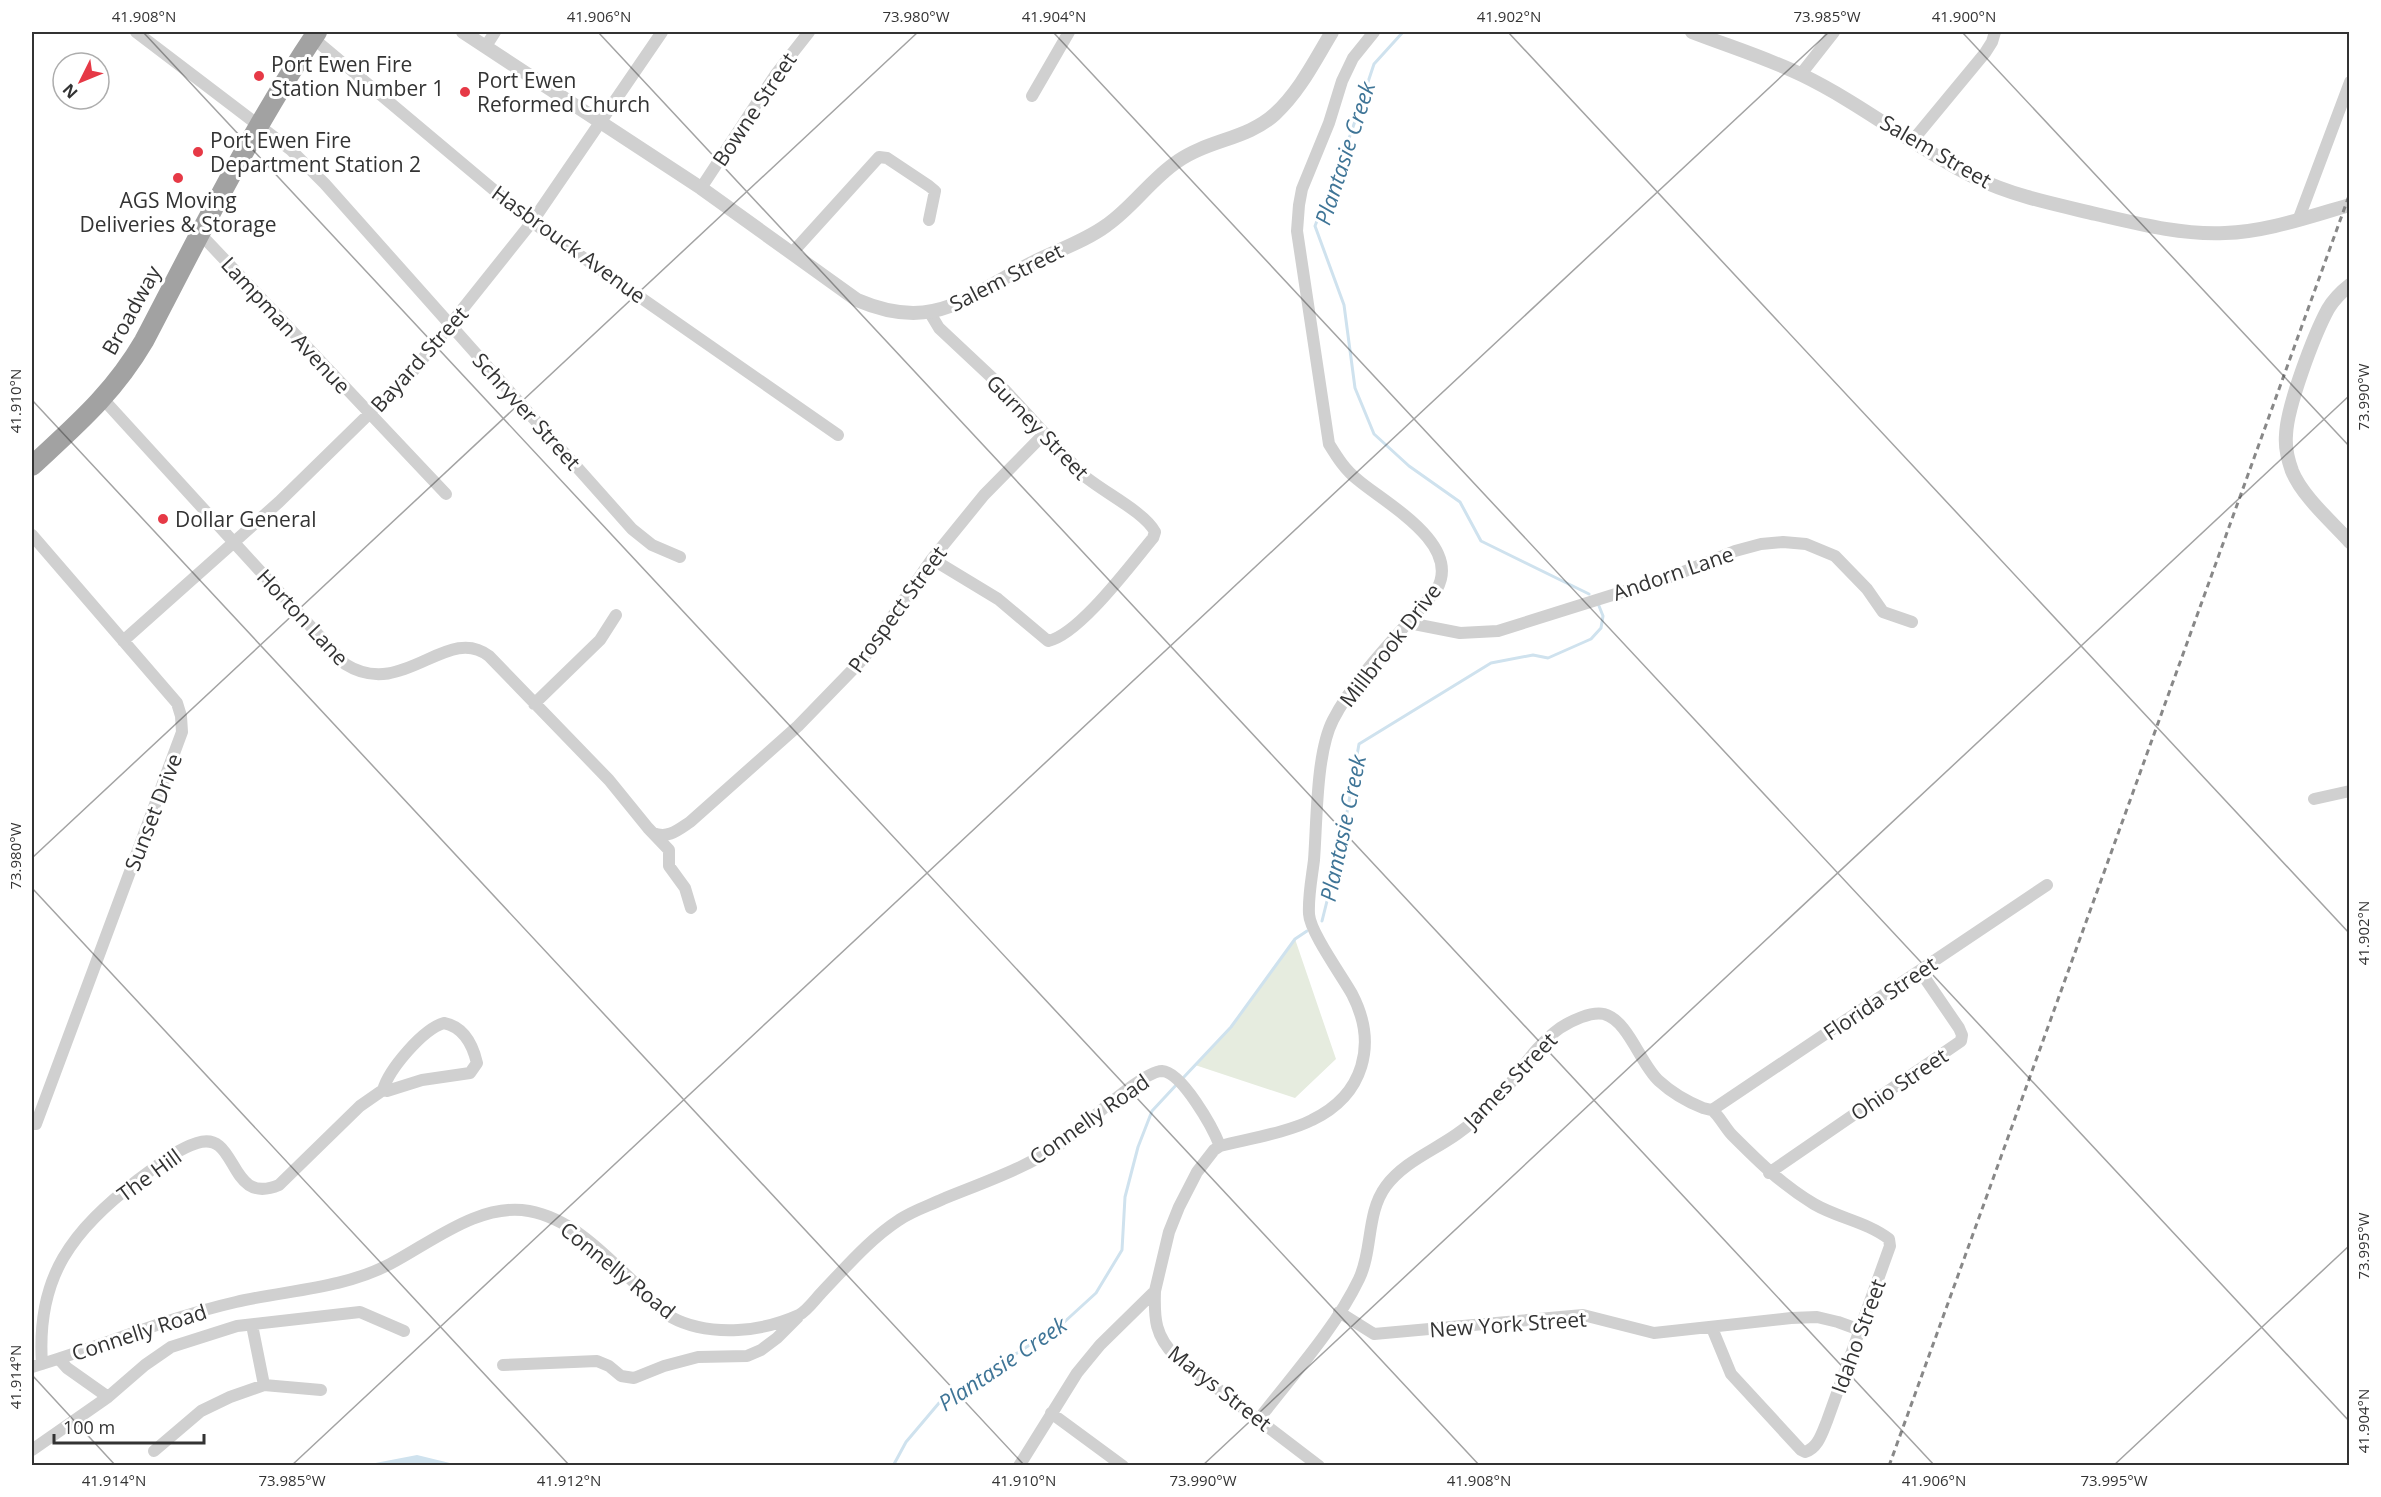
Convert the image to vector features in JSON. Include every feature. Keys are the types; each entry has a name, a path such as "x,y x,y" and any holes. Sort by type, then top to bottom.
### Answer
{"highway":[{"name":"Broadway","path":"32,466 103,399 125,371 139,349 259,124 315,35"}],"street":[{"name":"Schryver Street","path":"136,32 291,150 325,184 632,529 652,545 680,557"},
{"name":"Salem Street","path":"463,32 701,188 839,288 874,307 900,313 930,313 956,305 1026,266 1095,233 1109,224 1165,170 1179,160 1195,151 1263,124 1287,102 1297,89 1332,32"},
{"path":"486,45 495,32"},
{"name":"Bayard Street","path":"123,641 234,543 414,371 532,222 662,32"},
{"name":"Bowne Street","path":"701,188 776,74 809,32"},
{"path":"1032,96 1069,32"},
{"name":"Millbrook Drive","path":"1220,1146 1312,1120 1333,1107 1346,1094 1360,1073 1365,1041 1363,1021 1352,995 1309,915 1321,768 1332,722 1355,684 1409,623 1442,581 1436,551 1424,534 1410,519 1353,476 1329,444 1298,231 1302,189 1329,123 1342,81 1353,58 1374,32"},
{"name":"Salem Street","path":"1692,32 1801,74 1837,93 1973,176 2035,200 2192,234 2257,229 2349,205"},
{"path":"1801,74 1834,32"},
{"path":"1913,140 1985,53 1995,33"},
{"name":"Hasbrouck Avenue","path":"315,35 532,222 838,435"},
{"path":"2299,218 2349,82"},
{"path":"792,253 879,157 887,158 934,191 928,220"},
{"name":"Lampman Avenue","path":"199,236 215,250 446,494"},
{"path":"2349,285 2329,308 2318,331 2295,395 2285,436 2288,461 2300,485 2349,542"},
{"name":"Gurney Street","path":"930,313 939,328 1003,388 1082,474 1095,486 1145,519 1155,532 1153,538 1093,609 1065,634 1053,640 1045,639 998,599 932,559"},
{"name":"Horton Lane","path":"103,399 334,655 353,670 365,674 385,675 408,669 457,648 474,647 489,656 609,780 669,850 669,866 685,888 692,908"},
{"name":"Prospect Street","path":"653,833 658,835 674,833 690,822 798,726 864,658 932,559 984,495 1045,433"},
{"name":"Sunset Drive","path":"32,535 177,703 182,732 36,1124 32,1124"},
{"name":"Andorn Lane","path":"1409,623 1460,633 1498,631 1673,576 1735,551 1761,544 1783,542 1806,544 1835,556 1867,589 1883,612 1912,622"},
{"path":"534,704 600,640 616,615"},
{"path":"2314,799 2349,791"},
{"name":"Florida Street","path":"1712,1110 2047,885"},
{"name":"Ohio Street","path":"1769,1173 1962,1041 1959,1028 1920,971"},
{"name":"James Street","path":"1259,1419 1339,1312 1363,1268 1367,1257 1374,1212 1384,1188 1401,1170 1457,1134 1488,1107 1502,1094 1541,1043 1563,1026 1595,1014 1603,1014 1617,1020 1647,1067 1659,1081 1680,1096 1712,1110 1722,1124 1769,1173 1814,1203 1872,1228"},
{"name":"The Hill","path":"37,1365 47,1292 66,1250 83,1230 132,1184 170,1156 198,1142 210,1142 221,1147 242,1181 250,1186 272,1188 279,1185 360,1106 383,1090 391,1071 436,1025 444,1023 456,1027 474,1050 477,1064 470,1073 422,1080 387,1091 383,1090"},
{"name":"Connelly Road","path":"37,1365 180,1316 237,1301 327,1286 363,1276 387,1266 483,1213 509,1209 528,1210 548,1216 570,1227 606,1256 672,1318 720,1331 764,1326 801,1314 867,1246 899,1220 1046,1154 1135,1084 1154,1073 1164,1071 1172,1075 1205,1114 1220,1146"},
{"name":"Marys Street","path":"1220,1146 1214,1150 1197,1172 1169,1232 1155,1291 1159,1335 1163,1344 1176,1357 1319,1466"},
{"name":"Idaho Street","path":"1712,1328 1731,1374 1801,1450 1805,1452 1811,1450 1819,1440 1827,1421 1890,1246 1890,1239 1872,1228"},
{"path":"1019,1466 1077,1373 1100,1345 1155,1291"},
{"path":"32,1450 108,1397 145,1365 171,1347 237,1326 360,1312 404,1331"},
{"name":"New York Street","path":"1339,1312 1374,1334 1583,1315 1654,1333 1817,1317 1860,1330"},
{"path":"503,1365 597,1361 609,1366 621,1376 634,1378 681,1360 698,1357 747,1356 761,1350 777,1338 801,1314"},
{"path":"252,1325 264,1385"},
{"path":"59,1359 67,1368 108,1397"},
{"path":"154,1451 201,1411 230,1397 264,1385 321,1390"},
{"path":"1051,1413 1123,1466"}],"shaded area":[{"path":"1295,939 1336,1059 1295,1098 1195,1065 1231,1027"}],"water":[{"path":"417,1455 458,1465 365,1465"}],"waterway":[{"name":"Plantasie Creek","path":"1403,32 1374,64 1351,133 1315,226 1344,305 1355,388 1374,434 1409,466 1460,502 1481,541 1589,594"},
{"name":"Plantasie Creek","path":"1322,921 1342,841 1359,744 1491,663 1533,655 1548,658 1591,639 1601,628 1603,616 1599,606"},
{"name":"Plantasie Creek","path":"1183,1078 1231,1027 1295,939 1307,931"},
{"name":"Plantasie Creek","path":"893,1466 906,1442 939,1403 1061,1325 1096,1293 1122,1250 1125,1197 1138,1147 1152,1111 1178,1083"}],"railway":[{"path":"1889,1466 2350,193"}],"place":[{"name":"Port Ewen Fire Station Number 1","path":"259,76"},
{"name":"Port Ewen Reformed Church","path":"465,92"},
{"name":"Port Ewen Fire Department Station 2","path":"198,152"},
{"name":"AGS Moving Deliveries & Storage","path":"178,178"},
{"name":"Dollar General","path":"163,519"}]}
